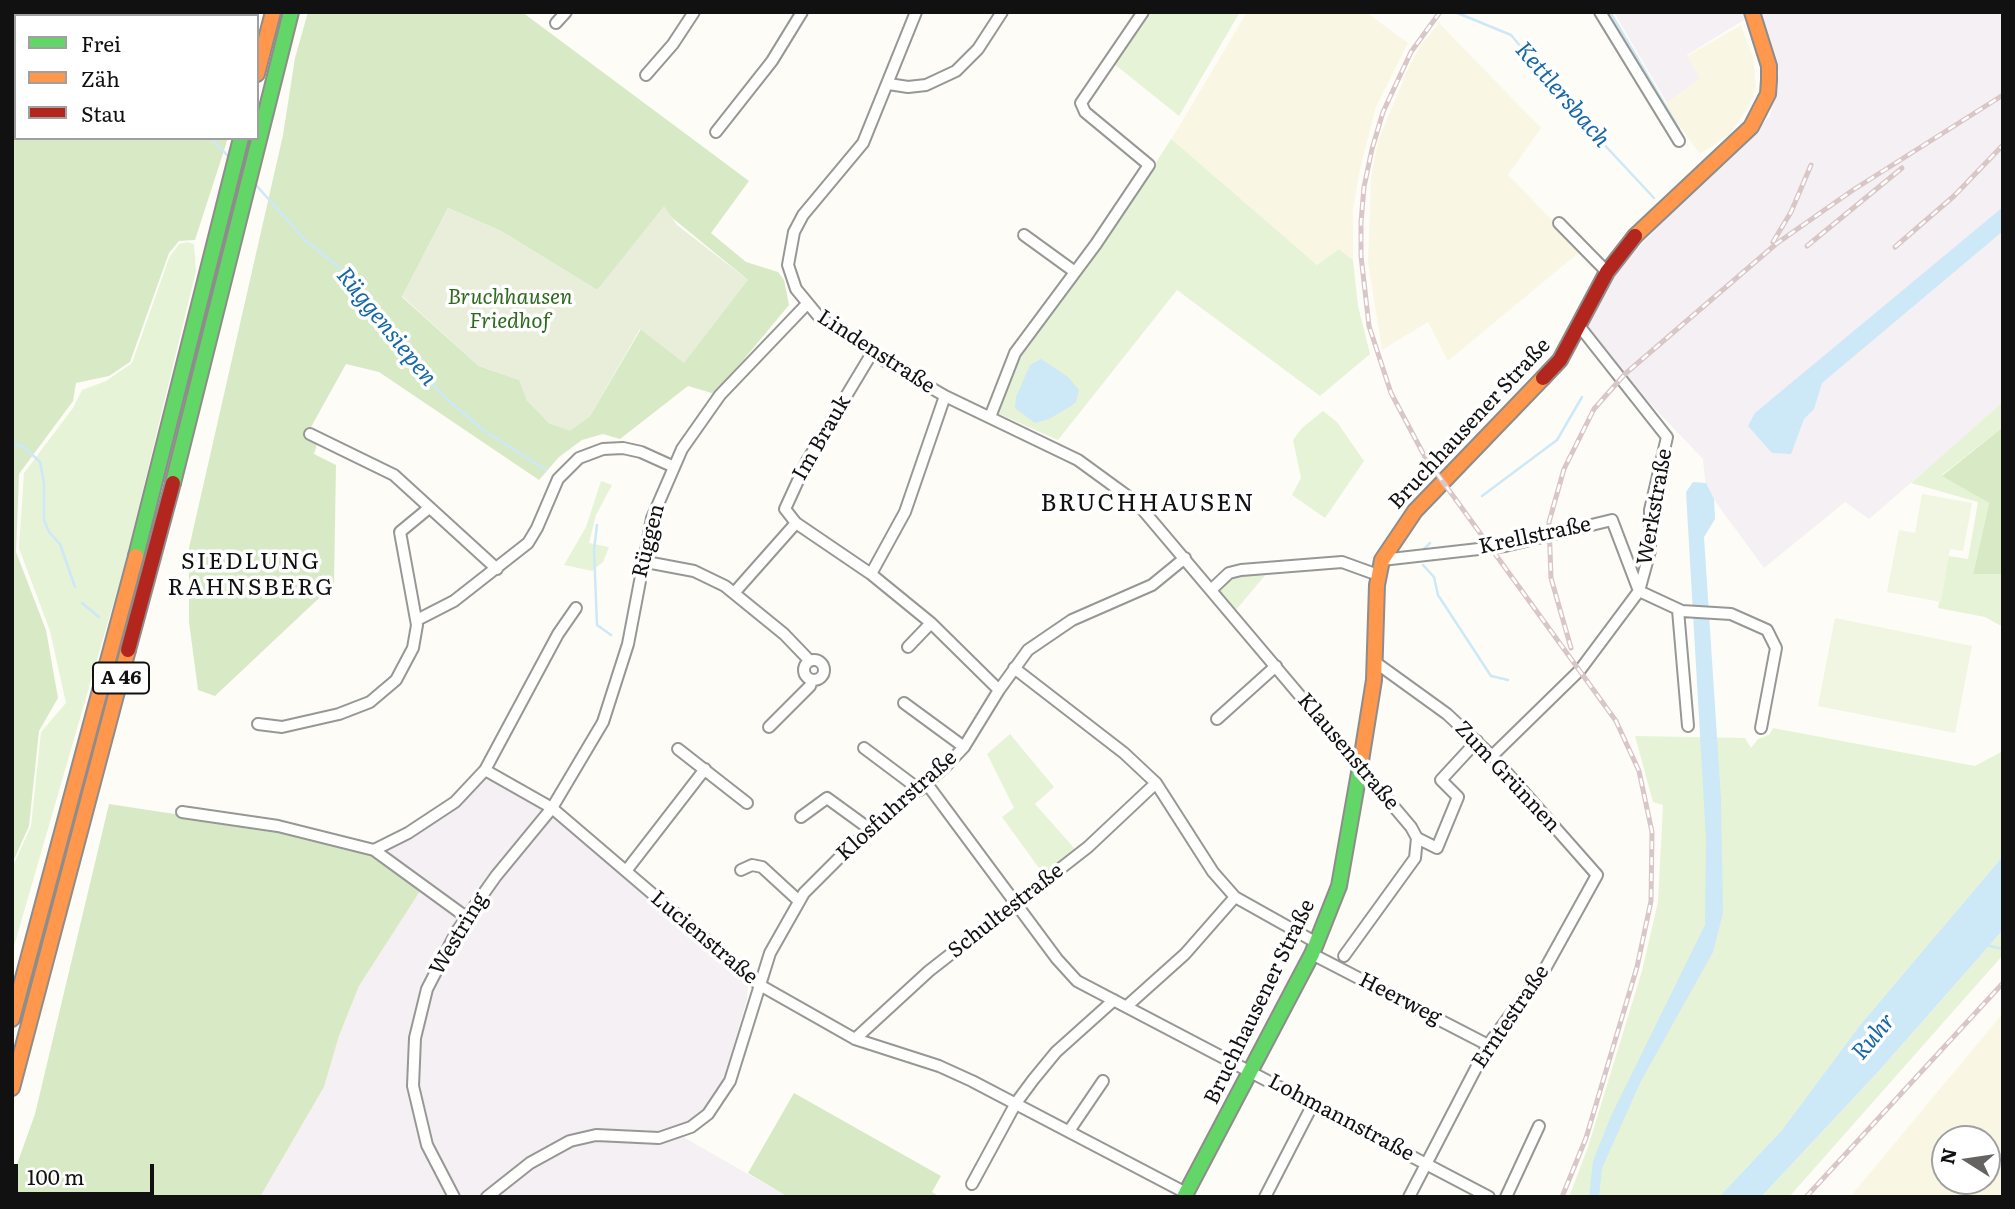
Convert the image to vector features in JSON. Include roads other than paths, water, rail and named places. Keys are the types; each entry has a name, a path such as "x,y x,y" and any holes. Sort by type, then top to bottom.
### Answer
{"main road":[{"path":"259,66 273,12"},
{"name":"A 46","path":"12,1088 228,267 291,12"},
{"name":"Bruchhausener Straße","path":"1185,1195 1315,949 1339,886 1361,768 1375,662 1380,567 1415,511 1549,375 1580,327 1607,272 1644,225 1751,127 1768,94 1769,66 1752,12"},
{"name":"A 46","path":"12,1018 159,471 241,140"}],"street":[{"path":"556,23 566,12"},
{"path":"646,75 673,44 694,12"},
{"path":"716,132 764,71 803,12"},
{"name":"Lindenstraße","path":"916,12 889,84 857,153 811,205 794,232 789,248 789,272 806,306 872,353 946,396 1103,476 1137,503 1185,558"},
{"path":"889,84 908,87 926,85 956,71 978,49 1002,12"},
{"path":"990,417 1014,353 1149,165 1085,112 1081,103 1143,12"},
{"path":"1600,12 1679,141"},
{"path":"1559,223 1607,272"},
{"path":"1024,235 1074,272"},
{"name":"Rüggen","path":"552,808 591,746 614,698 628,644 641,561 652,518 672,466 706,412 806,306"},
{"name":"Werkstraße","path":"1580,327 1667,437 1650,510 1650,551 1639,591"},
{"name":"Im Brauk","path":"796,523 786,513 786,503 872,353"},
{"path":"871,574 905,512 946,396"},
{"path":"310,434 389,472 496,569"},
{"path":"417,620 454,601 533,536 558,479 579,458 603,449 623,448 641,452 672,466"},
{"path":"258,724 274,728 298,724 370,702 401,673 413,648 417,620 400,532 429,508"},
{"name":"Krellstraße","path":"1380,567 1505,546 1612,520 1639,591"},
{"path":"734,593 796,523 871,574 931,623 999,690"},
{"name":"Klausenstraße","path":"1185,558 1411,827 1417,838"},
{"name":"Klosfuhrstraße","path":"487,1197 530,1163 570,1141 596,1135 659,1138 698,1123 714,1108 726,1089 770,953 799,901 826,870 924,787 964,747 999,690 1028,650 1059,626 1133,596 1185,558"},
{"path":"641,561 694,571 734,593 784,634 810,662 820,662 824,670 821,677 812,680 769,727"},
{"path":"1212,589 1228,573 1241,570 1342,562 1380,567"},
{"path":"1492,756 1580,670 1639,591 1680,610 1731,614 1762,628 1770,635 1776,648 1761,728"},
{"path":"374,850 408,833 455,802 485,770 558,634 576,608"},
{"path":"1680,610 1688,726"},
{"path":"908,647 931,623"},
{"name":"Zum Grünnen","path":"1375,662 1447,714 1477,741 1597,875"},
{"path":"1217,719 1276,666"},
{"name":"Heerweg","path":"1014,668 1124,753 1156,783 1213,872 1235,897 1315,949 1488,1045"},
{"path":"904,703 964,747"},
{"path":"1344,956 1415,858 1417,838 1437,848 1458,797 1441,780 1477,741"},
{"name":"Lohmannstraße","path":"864,748 924,787 1067,971 1114,1000 1489,1197"},
{"path":"678,749 747,803"},
{"path":"626,871 705,769"},
{"name":"Lucienstraße","path":"485,770 552,808 758,984 855,1039 939,1066 1016,1103 1185,1195"},
{"name":"Schultestraße","path":"855,1039 929,971 1110,828 1156,783"},
{"path":"801,817 827,798 871,830"},
{"name":"Westring","path":"454,1197 433,1160 420,1125 412,1062 423,1000 442,956 466,917 552,808"},
{"path":"182,812 278,826 374,850 466,917"},
{"path":"741,870 752,865 762,867 799,901"},
{"name":"Erntestraße","path":"1409,1197 1488,1045 1546,967 1597,875"},
{"path":"1127,1006 1185,954 1235,897"},
{"path":"972,1184 1016,1103 1056,1052 1114,1000"},
{"path":"1069,1131 1103,1081"},
{"path":"1265,1197 1313,1104"},
{"path":"1506,1197 1539,1126"}],"water":[{"path":"2003,207 2003,231 1822,383 1814,409 1804,419 1791,454 1772,453 1748,426 1755,413"},
{"path":"1041,359 1068,377 1079,390 1076,402 1071,406 1049,419 1035,423 1015,408 1016,397 1030,365"},
{"path":"1693,482 1706,483 1714,499 1715,519 1704,537 1721,799 1723,913 1713,952 1641,1081 1602,1168 1599,1197 1589,1197 1593,1161 1611,1116 1705,925 1706,839 1686,492"},
{"name":"Ruhr","path":"2003,856 2003,930 1877,1073 1761,1197 1719,1197 1782,1130 1860,1025"}],"waterway":[{"name":"Kettlersbach","path":"1455,12 1511,35 1585,124 1654,198"},
{"path":"1610,12 1679,129"},
{"name":"Rüggensiepen","path":"213,140 228,156"},
{"name":"Rüggensiepen","path":"255,184 305,240 351,277 363,297 405,346 440,393 483,430 546,470"},
{"name":"Kettlersbach","path":"1482,496 1557,440 1582,397"},
{"path":"12,443 24,447 40,462 44,483 44,520 49,532 60,544 75,587"},
{"path":"597,525 594,550 597,625 611,635"},
{"name":"Kettlersbach","path":"1422,551 1430,543"},
{"name":"Kettlersbach","path":"1423,565 1434,577 1438,595 1491,676 1508,680"},
{"path":"82,603 99,617"},
{"path":"1986,945 2003,949"}],"railway":[{"path":"1440,12 1411,52 1383,112 1372,149 1364,187 1361,222 1361,256 1369,326 1391,393 1425,457 1616,721 1639,771 1652,832 1651,901 1637,967 1586,1138 1562,1197"},
{"path":"1571,648 1551,578 1549,522 1564,469 1594,409 1625,374 1776,244 1853,190 2003,95"},
{"path":"1895,247 1954,196 2003,145"},
{"path":"1773,242 1791,212 1811,165"},
{"path":"1807,246 1902,168"},
{"path":"1806,1197 2003,983"}],"district":[{"name":"BRUCHHAUSEN","path":"1148,504"},
{"name":"SIEDLUNG RAHNSBERG","path":"251,575"}],"park label":[{"name":"Bruchhausen Friedhof","path":"510,310"}]}
